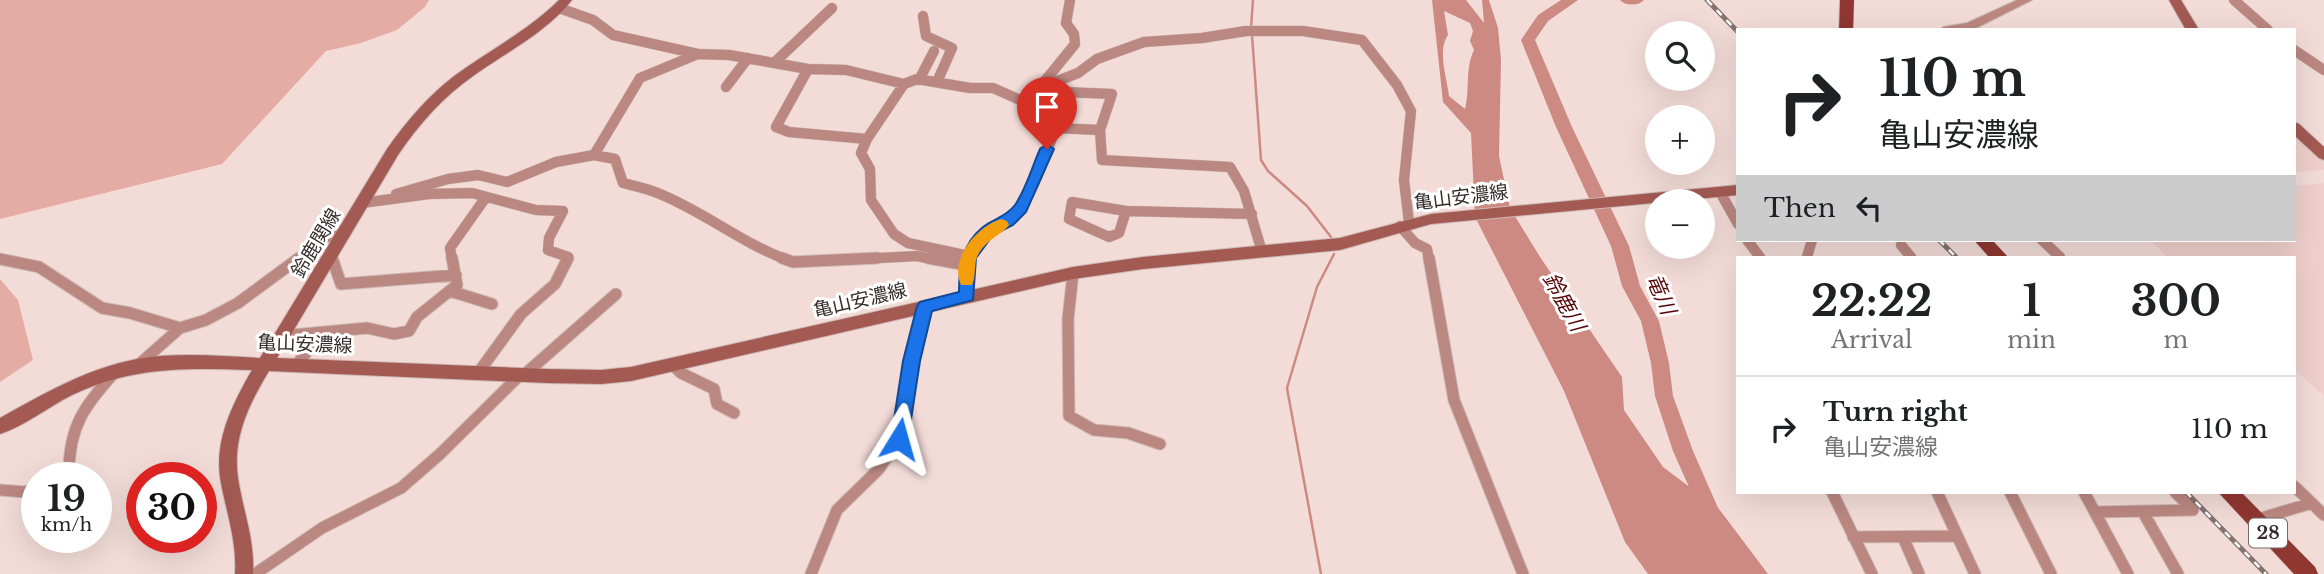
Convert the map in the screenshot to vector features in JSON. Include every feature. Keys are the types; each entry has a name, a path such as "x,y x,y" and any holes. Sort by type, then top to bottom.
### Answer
{"main road":[{"path":"1846,28 1847,0"},
{"path":"2175,0 2192,28"},
{"name":"鈴鹿関線","path":"244,574 245,535 228,473 228,448 233,424 267,363 398,144 437,97 562,4"},
{"path":"2296,129 2324,155"},
{"name":"亀山安濃線","path":"0,427 48,398 137,366 185,361 601,377 673,365 1073,273 1143,262 1349,243 1432,219 1736,190"},
{"path":"1984,242 1997,256"},
{"name":"28","path":"2230,494 2308,574"}],"street":[{"path":"1027,103 1045,85 1075,44 1074,34 1066,23 1070,0"},
{"path":"1958,28 1970,26 2026,0"},
{"path":"2234,0 2266,28"},
{"path":"562,4 593,20 612,35 698,54 747,58 808,69 846,70 904,84 919,80 970,88 993,88 1027,103 1054,120 1056,128 1021,208 1007,221 988,231 968,261 967,296"},
{"path":"775,62 832,8"},
{"path":"923,16 926,36 952,48 937,82"},
{"path":"1045,85 1078,74 1097,59 1130,45 1251,31 1311,32 1362,40 1396,87 1404,93 1411,112 1404,179 1405,225 1415,243 1427,249 1454,400 1523,574"},
{"path":"919,80 934,51"},
{"path":"594,155 640,78 698,54"},
{"path":"2299,57 2324,70"},
{"path":"726,87 747,58"},
{"path":"808,69 776,127 789,132 867,139"},
{"path":"904,84 860,153 870,169 871,200 894,234 908,243 968,261"},
{"path":"1045,85 1065,92 1112,94 1100,130 1099,155 1102,160 1230,167 1238,177 1252,214 1262,252"},
{"path":"1056,128 1100,130"},
{"path":"380,201 410,189 457,177 485,176 507,182 556,162 594,155 615,159 623,183 659,193 746,239 769,255 806,262 918,256 968,261"},
{"path":"362,203 472,192 536,210 563,211 549,238 548,250 568,257 555,284 521,314 478,373"},
{"path":"1717,192 1736,220"},
{"path":"292,335 367,328 394,334 409,331 417,317 457,285 450,248 486,197"},
{"path":"1126,211 1119,233 1109,237 1069,219 1072,202 1126,211 1252,214"},
{"path":"137,366 180,328 221,313 327,237 345,233"},
{"path":"1749,242 1759,256"},
{"path":"2044,242 2059,256"},
{"path":"1901,245 1910,256"},
{"path":"331,256 341,285 456,275"},
{"path":"0,259 39,267 102,309 130,313 180,328"},
{"path":"1073,273 1068,319 1069,416 1094,430 1128,433 1160,444"},
{"path":"450,291 492,304"},
{"path":"255,574 322,528 401,488 522,374 616,294"},
{"path":"811,574 837,510 879,469 899,439 911,361 925,306"},
{"path":"297,364 323,333"},
{"path":"673,365 681,373 714,389 719,406 734,413"},
{"path":"69,462 73,431 94,397 115,372"},
{"path":"2296,488 2324,515"},
{"path":"0,490 21,492"},
{"path":"1833,494 1872,574"},
{"path":"1938,494 1975,574"},
{"path":"2011,494 2051,574"},
{"path":"2085,494 2128,574"},
{"path":"2095,512 2193,510 2177,494"},
{"path":"2255,520 2312,503"},
{"path":"2143,512 2178,574"},
{"path":"1853,537 1957,536"},
{"path":"1903,537 1919,574"}],"shaded area":[{"path":"0,0 429,0 425,7 397,30 361,43 326,51 222,164 0,219"},
{"path":"2296,136 2324,162 2324,170 2296,172"},
{"path":"2324,183 2324,396 2296,371 2296,256 2166,256 2152,242 2296,242 2296,186"},
{"path":"0,279 18,300 33,360 0,382"}],"water":[{"name":"鈴鹿川","path":"1432,0 1466,0 1484,23 1482,0 1489,0 1498,28 1501,60 1499,156 1510,208 1622,377 1624,410 1663,467 1719,509 1768,574 1648,574 1625,542 1564,391 1475,217 1471,133 1443,102","holes":["1444,11 1470,23 1473,31 1470,41 1474,50 1465,109 1449,96 1443,57 1448,35"]}],"waterway":[{"path":"1251,28 1253,0"},
{"name":"竜川","path":"1571,0 1543,18 1528,40 1564,127 1620,246 1631,286 1650,321 1660,363 1664,396 1683,451 1712,517"},
{"name":"竜川","path":"1627,0 1637,0"},
{"path":"1252,35 1261,160 1268,171 1307,206 1331,237"},
{"path":"1321,574 1287,388 1317,287 1334,254"}],"railway":[{"path":"1707,0 1736,30"},
{"path":"1941,242 1955,256"},
{"path":"2188,494 2266,574"}],"slow traffic":[{"path":"967,281 966,265 969,256 988,231 1001,225"}],"route":[{"path":"899,439 913,363 911,361 925,306 967,296 966,265 969,256 988,231 1007,221 1021,208 1047,149"}]}
